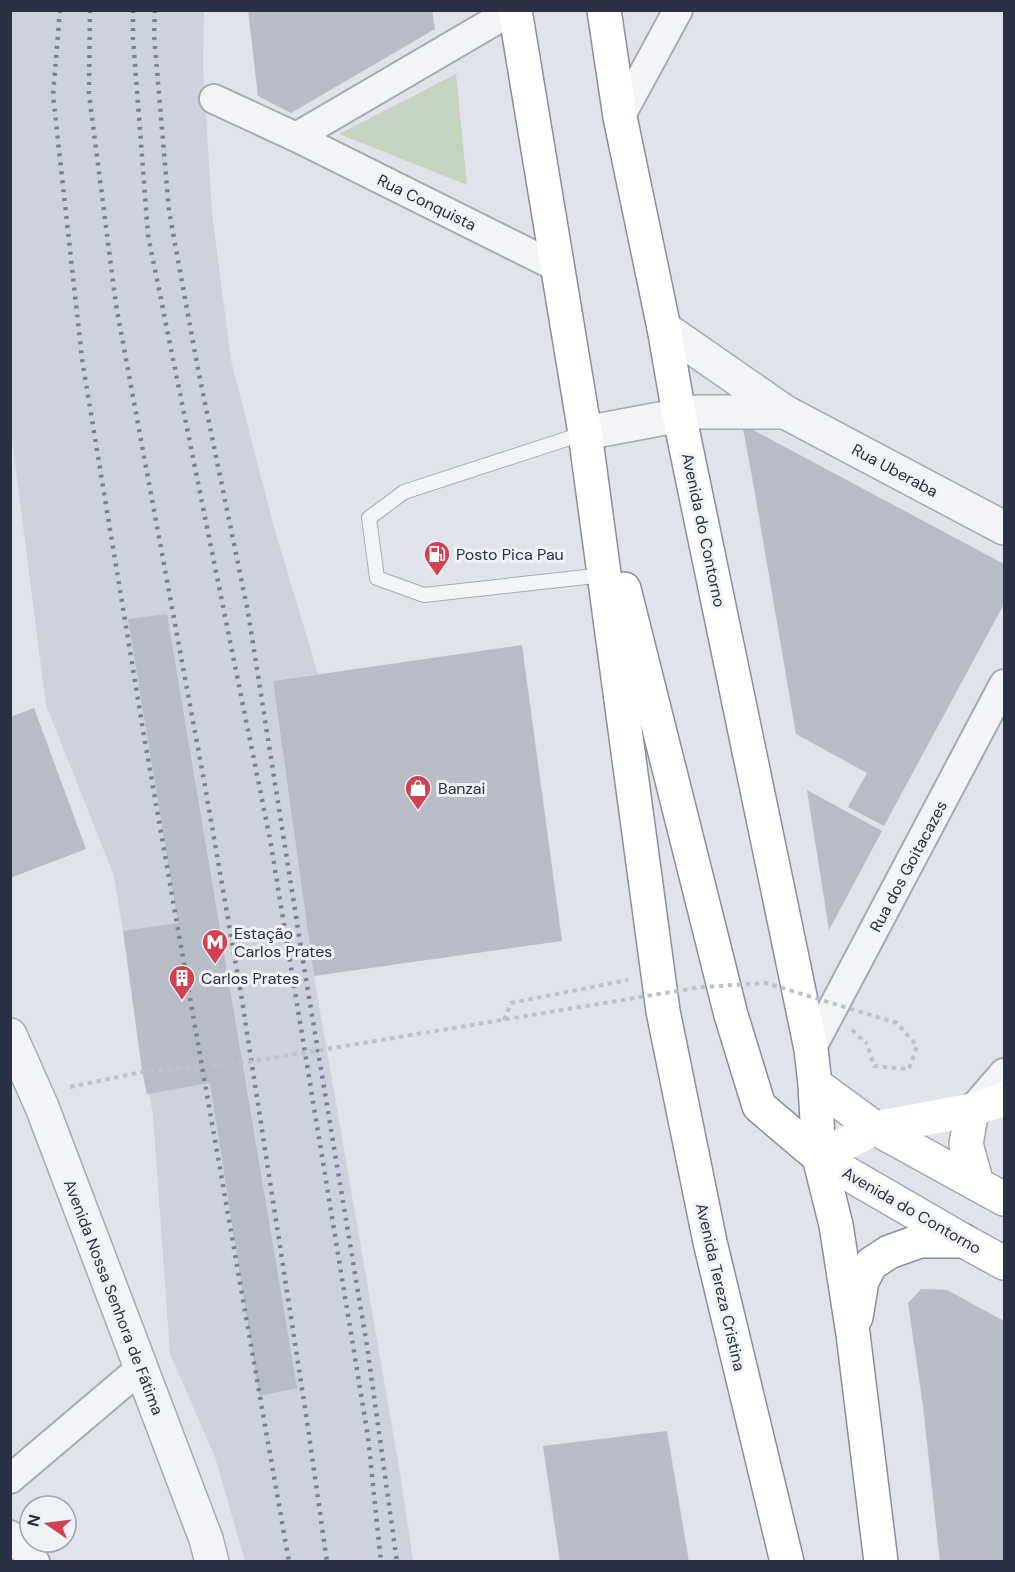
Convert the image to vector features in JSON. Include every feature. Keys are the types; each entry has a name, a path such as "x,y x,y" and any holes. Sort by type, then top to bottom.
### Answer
{"main road":[{"path":"514,10 585,433 605,575"},
{"name":"Avenida do Contorno","path":"604,10 620,117 664,328 679,414 811,1049"},
{"name":"Avenida do Contorno","path":"585,433 731,1016 759,1106 819,1157 1005,1263"},
{"name":"Avenida Tereza Cristina","path":"605,575 663,1011 708,1234 787,1562"},
{"path":"811,1049 819,1157 836,1225 853,1334 881,1562"},
{"path":"815,1084 875,1128 991,1192"},
{"path":"819,1157 875,1128 972,1110 1005,1099"},
{"path":"972,1110 966,1144 991,1192"},
{"path":"853,1334 862,1281 871,1264 889,1252 920,1241 964,1241"}],"street":[{"path":"296,137 514,10"},
{"path":"620,117 678,10"},
{"name":"Rua Conquista","path":"214,99 296,137 557,267"},
{"name":"Rua Uberaba","path":"664,328 785,412 1005,528"},
{"name":"Rua Uberaba","path":"585,433 697,412 785,412"},
{"name":"Rua dos Goitacazes","path":"811,1049 1005,684"},
{"name":"Avenida Nossa Senhora de Fátima","path":"10,1035 42,1107 206,1539 212,1562"},
{"path":"10,1073 42,1107"},
{"path":"972,1110 1005,1073"},
{"path":"10,1479 141,1368"},
{"path":"10,1535 35,1562"}],"lane":[{"path":"585,433 404,492 369,518 377,578 424,595 605,575"}],"path":[{"path":"504,1020 511,1003 618,983"},
{"path":"70,1087 142,1072 248,1062 701,987 766,983 897,1023 917,1046 909,1069 874,1066 867,1044"}],"shaded area":[{"path":"10,11 204,11 203,65 212,213 231,360 273,524 318,674 273,681 314,976 400,1473 413,1561 245,1561 215,1457 170,1354 153,1116 114,876 46,705 11,432"}],"green space":[{"path":"456,74 467,185 339,134"}],"building":[{"path":"248,10 432,10 435,29 291,113 258,96"},
{"path":"742,424 1004,564 1004,604 884,826 848,807 867,773 796,734"},
{"name":"Carlos Prates","path":"167,614 297,1388 259,1396 210,1083 147,1094 123,931 178,923 128,619"},
{"name":"Banzai","path":"522,645 562,941 314,976 273,681"},
{"path":"34,708 86,849 10,878 10,717"},
{"path":"807,790 882,831 829,930"},
{"path":"921,1289 947,1290 1004,1321 1004,1562 940,1562 923,1406 908,1303"},
{"path":"667,1431 689,1562 560,1562 543,1446"}],"railway":[{"path":"60,10 53,95 82,359 143,730 289,1562"},
{"path":"90,10 89,94 116,305 241,994 327,1562"},
{"path":"133,10 133,38 148,235 270,839 368,1437 381,1562"},
{"path":"155,10 154,35 169,211 198,369 248,612 367,1346 397,1562"}],"place":[{"name":"Posto Pica Pau","path":"437,577"},
{"name":"Banzai","path":"418,811"},
{"name":"Estação Carlos Prates","path":"215,965"},
{"name":"Carlos Prates","path":"182,1001"}]}
